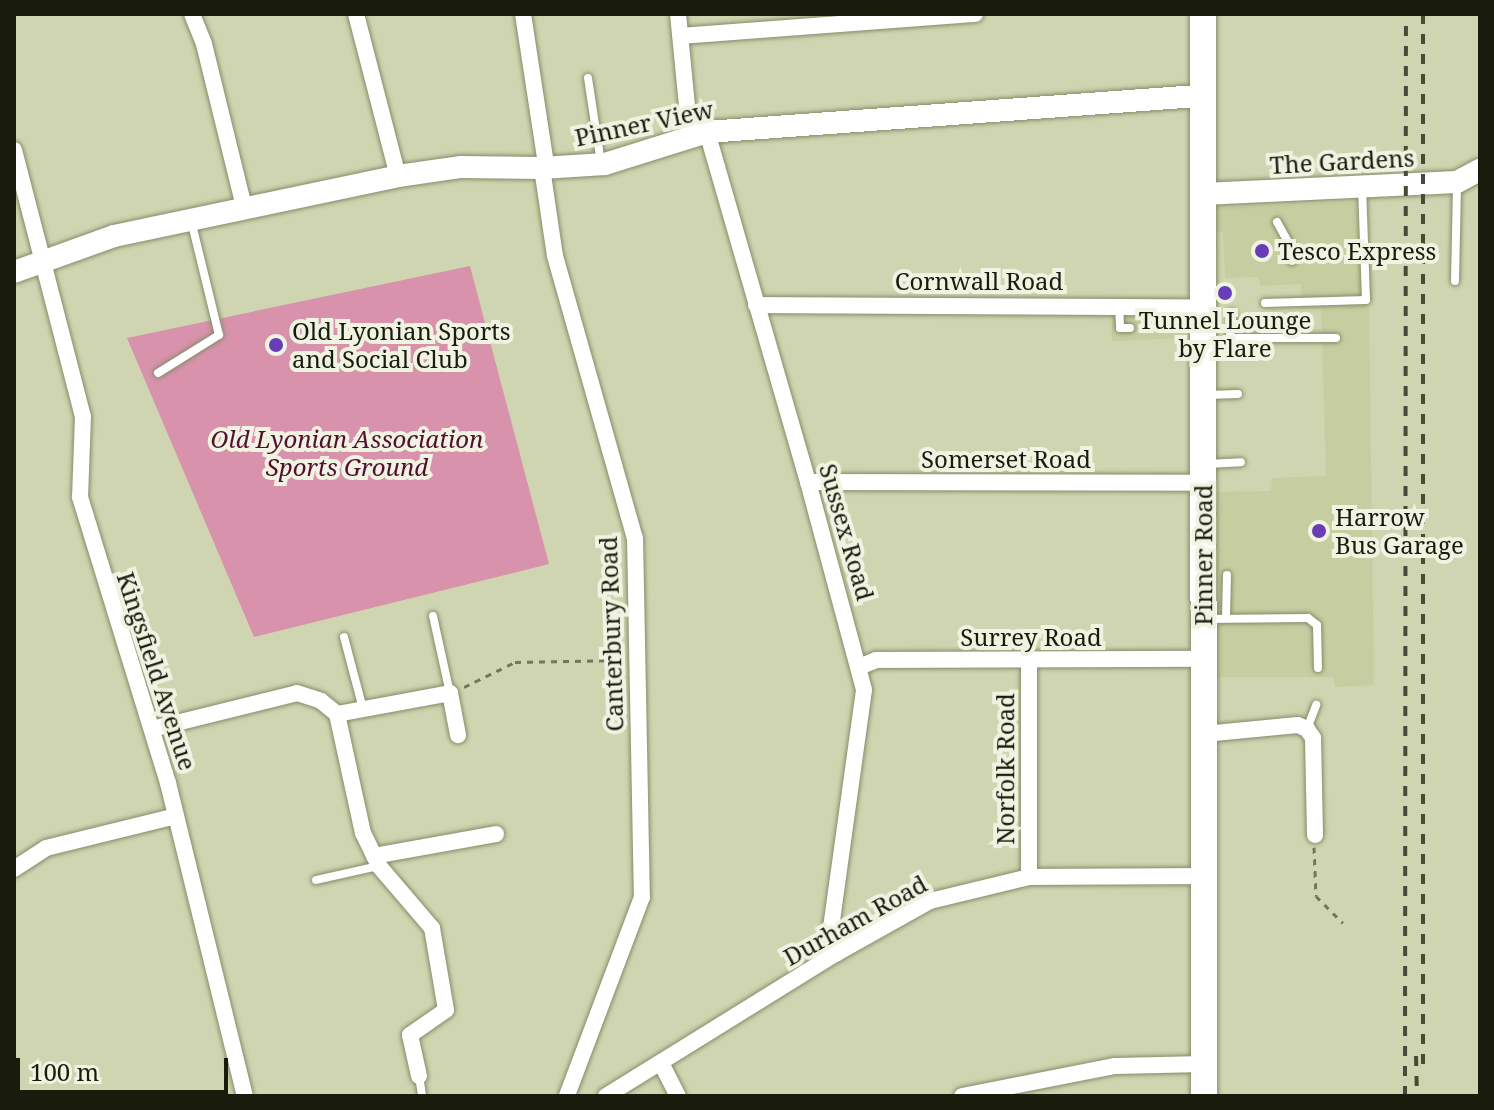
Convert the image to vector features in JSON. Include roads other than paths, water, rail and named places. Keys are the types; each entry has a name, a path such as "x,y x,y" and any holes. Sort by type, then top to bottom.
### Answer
{"main road":[{"name":"Pinner Road","path":"1203,14 1203,473 1215,618 1204,659 1204,1096"}],"street":[{"path":"192,14 204,44 244,207"},
{"path":"356,14 398,176"},
{"name":"Canterbury Road","path":"523,14 545,158 542,168 555,256 635,538 642,897 567,1096"},
{"name":"Sussex Road","path":"678,14 698,134 756,305 864,690 831,927 837,953"},
{"path":"681,36 975,14"},
{"name":"Pinner View","path":"14,272 45,258 114,236 398,176 461,167 542,168 601,164 698,134 1202,96"},
{"name":"Kingsfield Avenue","path":"14,150 45,258 83,416 80,497 176,816 245,1096"},
{"name":"The Gardens","path":"1203,194 1276,197 1362,187 1457,182 1480,170"},
{"name":"Cornwall Road","path":"756,305 1202,307"},
{"name":"Somerset Road","path":"808,482 1203,473"},
{"name":"Surrey Road","path":"859,667 876,660 1029,662 1204,659"},
{"name":"Norfolk Road","path":"1029,662 1029,877"},
{"path":"152,729 297,693 321,701 337,714 363,833 376,861 432,928 446,1010 410,1035 419,1076"},
{"path":"337,714 450,693 458,735"},
{"path":"1204,734 1298,725 1307,729 1313,738 1315,835"},
{"path":"14,869 46,848 176,816"},
{"path":"376,861 496,834"},
{"name":"Durham Road","path":"606,1096 837,953 930,901 1029,877 1204,876"},
{"path":"661,1063 678,1096"},
{"path":"962,1096 1042,1088 1115,1066 1204,1064"}],"lane":[{"path":"588,78 601,164"},
{"path":"1455,281 1457,182"},
{"path":"1265,303 1366,300 1362,187"},
{"path":"158,373 219,335 191,219"},
{"path":"1277,222 1290,245 1292,261"},
{"path":"1119,305 1120,328 1130,328"},
{"path":"1203,350 1226,350 1231,338 1232,313"},
{"path":"1231,338 1336,338"},
{"path":"1202,395 1238,394"},
{"path":"1203,473 1241,462"},
{"path":"1227,575 1215,618 1314,620 1318,668"},
{"path":"433,616 450,693"},
{"path":"344,637 364,710"},
{"path":"1307,729 1316,705"},
{"path":"316,880 376,861"},
{"path":"419,1076 422,1096"}],"railway":[{"path":"1405,1096 1406,14"},
{"path":"1423,14 1423,1070"},
{"path":"1416,1056 1417,1096"}],"place":[{"name":"Tesco Express","path":"1262,251"},
{"name":"Tunnel Lounge by Flare","path":"1225,293"},
{"name":"Old Lyonian Sports and Social Club","path":"276,345"},
{"name":"Harrow Bus Garage","path":"1319,531"}],"park label":[{"name":"Old Lyonian Association Sports Ground","path":"347,453"}]}
